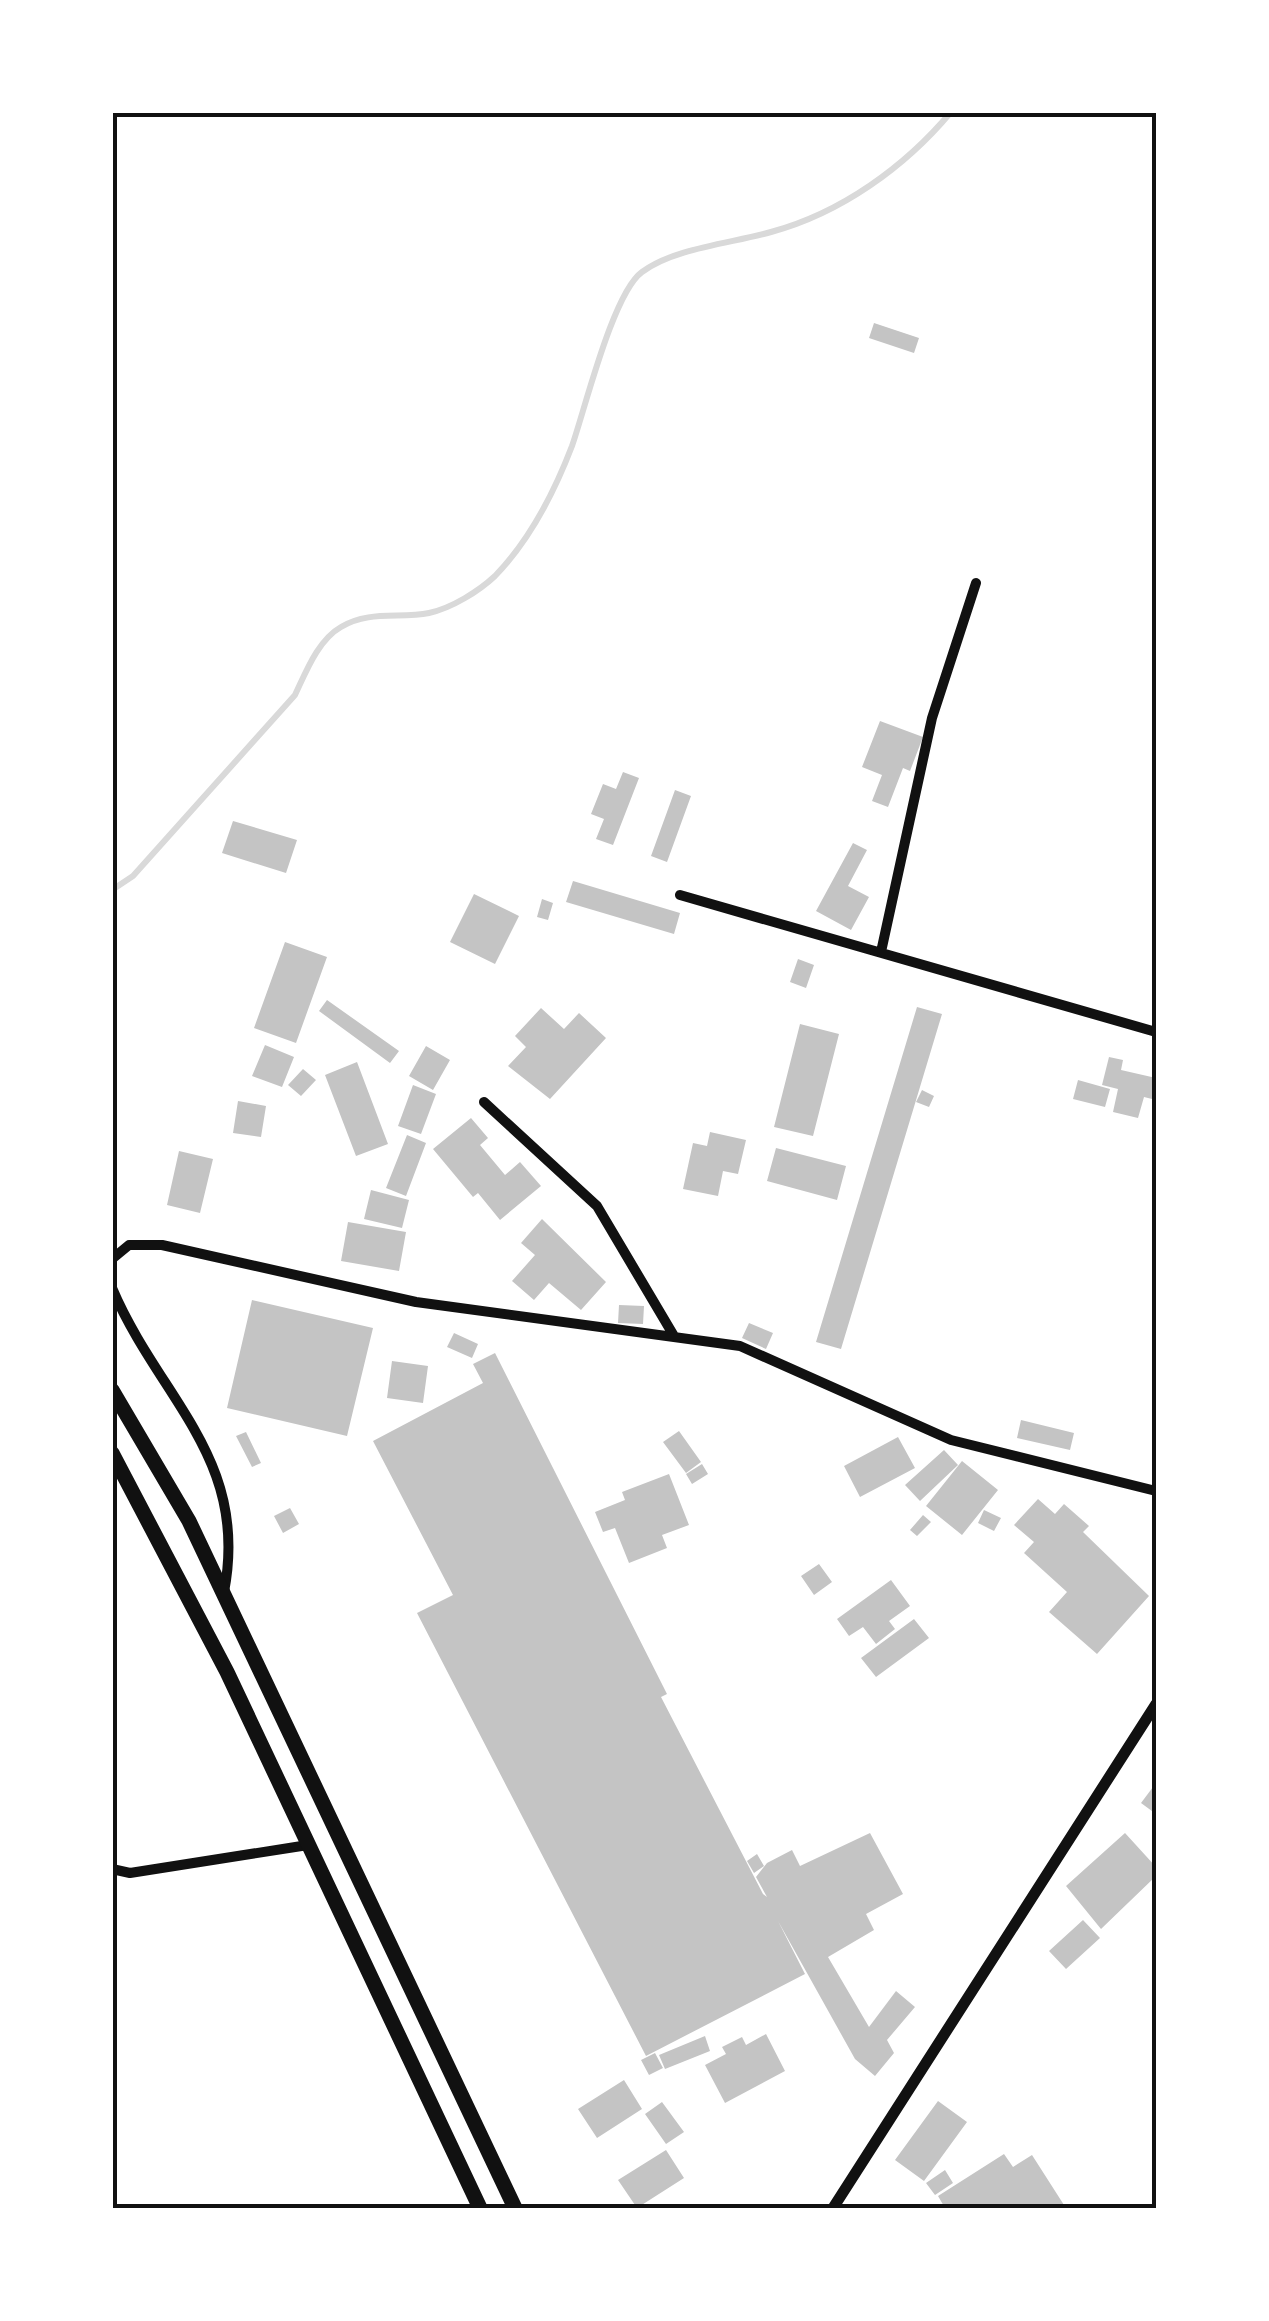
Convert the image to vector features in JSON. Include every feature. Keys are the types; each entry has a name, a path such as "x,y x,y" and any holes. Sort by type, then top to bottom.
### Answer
{"highway":[{"path":"112,1390 190,1521 515,2208"},
{"path":"112,1453 185,1585 480,2208"}],"street":[{"path":"880,952 932,718 976,583"},
{"path":"680,896 1156,1032"},
{"path":"484,1102 597,1206 674,1336"},
{"path":"112,1259 129,1246 162,1245 416,1302 740,1346 951,1440 1156,1491"},
{"path":"112,1288 222,1488 230,1532 224,1593"},
{"path":"833,2208 1156,1704"},
{"path":"112,1869 130,1873 308,1845"}],"building":[{"path":"874,323 919,338 914,353 869,338"},
{"path":"880,721 923,737 910,771 903,768 888,807 872,801 882,775 862,767"},
{"path":"623,772 639,778 613,845 596,839 604,819 591,814 603,784 616,789"},
{"path":"675,790 691,796 667,862 651,856"},
{"path":"233,821 297,840 286,873 222,853"},
{"path":"853,843 867,850 848,886 869,897 851,930 816,911"},
{"path":"573,881 680,913 674,934 566,902"},
{"path":"474,894 519,916 495,964 450,942"},
{"path":"542,899 553,903 548,920 537,917"},
{"path":"285,942 327,957 296,1043 254,1028"},
{"path":"798,959 814,965 806,988 790,982"},
{"path":"327,1000 399,1051 390,1063 319,1011"},
{"path":"917,1007 942,1014 841,1349 816,1342"},
{"path":"541,1008 564,1029 579,1013 606,1038 550,1099 508,1066 526,1047 515,1036"},
{"path":"800,1024 839,1034 813,1136 774,1127"},
{"path":"265,1045 294,1057 282,1087 252,1076"},
{"path":"426,1046 450,1060 433,1090 409,1076"},
{"path":"1109,1057 1123,1060 1121,1070 1156,1078 1156,1100 1144,1097 1138,1118 1113,1112 1118,1089 1102,1085"},
{"path":"357,1062 388,1144 356,1156 325,1075"},
{"path":"303,1069 316,1080 301,1096 288,1085"},
{"path":"1078,1080 1110,1089 1105,1107 1073,1099"},
{"path":"413,1085 436,1094 421,1134 398,1126"},
{"path":"922,1090 934,1096 929,1107 916,1102"},
{"path":"238,1101 266,1106 261,1137 233,1133"},
{"path":"471,1118 488,1138 480,1145 505,1175 520,1162 541,1186 500,1220 478,1193 473,1197 433,1149"},
{"path":"710,1132 746,1140 738,1174 723,1171 718,1196 683,1189 693,1143 707,1146"},
{"path":"407,1135 426,1143 406,1196 386,1188"},
{"path":"776,1148 846,1166 837,1200 767,1181"},
{"path":"179,1151 213,1159 200,1213 167,1205"},
{"path":"371,1190 409,1200 402,1228 364,1219"},
{"path":"542,1219 606,1282 581,1310 549,1283 534,1300 512,1281 535,1255 521,1243"},
{"path":"348,1222 406,1232 399,1271 341,1261"},
{"path":"252,1300 373,1328 347,1436 227,1408"},
{"path":"619,1305 644,1306 643,1324 618,1323"},
{"path":"749,1323 773,1333 766,1349 742,1338"},
{"path":"454,1333 478,1344 472,1358 447,1347"},
{"path":"495,1353 667,1694 661,1697 763,1894 767,1897 756,1877 767,1863 792,1850 800,1866 870,1833 903,1894 866,1914 874,1930 828,1957 869,2027 896,1991 915,2007 887,2040 894,2053 875,2076 855,2059 778,1921 805,1974 646,2056 417,1613 453,1595 373,1441 483,1383 473,1364"},
{"path":"392,1361 428,1366 423,1403 387,1398"},
{"path":"1021,1420 1074,1433 1070,1450 1017,1438"},
{"path":"679,1431 701,1462 686,1473 663,1442"},
{"path":"246,1432 261,1463 252,1467 236,1436"},
{"path":"898,1437 915,1468 860,1497 844,1466"},
{"path":"944,1450 958,1465 920,1501 905,1485"},
{"path":"962,1461 998,1490 962,1535 926,1506"},
{"path":"702,1464 708,1474 692,1484 686,1474"},
{"path":"669,1474 689,1525 662,1535 667,1548 629,1563 615,1528 603,1532 595,1512 625,1500 622,1492"},
{"path":"1038,1499 1055,1514 1064,1504 1089,1526 1083,1532 1149,1596 1097,1654 1049,1612 1067,1592 1024,1553 1034,1542 1014,1525"},
{"path":"290,1508 299,1524 283,1533 274,1516"},
{"path":"984,1510 1001,1518 994,1531 978,1523"},
{"path":"923,1515 931,1522 917,1536 910,1530"},
{"path":"819,1564 832,1582 814,1595 801,1576"},
{"path":"891,1580 910,1606 889,1621 895,1629 876,1644 863,1627 849,1636 837,1619"},
{"path":"914,1619 929,1638 876,1677 861,1658"},
{"path":"1156,1783 1156,1814 1141,1803"},
{"path":"1125,1833 1156,1867 1156,1876 1101,1929 1066,1886"},
{"path":"757,1854 764,1866 754,1873 747,1861"},
{"path":"1083,1920 1100,1938 1066,1969 1049,1951"},
{"path":"766,2034 785,2071 725,2103 705,2065 726,2054 722,2047 742,2037 746,2045"},
{"path":"705,2036 710,2051 665,2069 659,2055"},
{"path":"655,2053 663,2068 649,2075 641,2060"},
{"path":"624,2080 642,2109 597,2138 578,2109"},
{"path":"938,2101 967,2122 924,2181 895,2160"},
{"path":"662,2102 684,2132 666,2144 645,2114"},
{"path":"666,2150 684,2178 637,2208 618,2180"},
{"path":"1004,2154 1013,2167 1032,2155 1064,2205 945,2208 938,2196"},
{"path":"945,2170 953,2183 935,2195 926,2183"}],"waterway":[{"path":"112,890 133,876 295,695 314,657 333,633 362,618 418,615 447,607 481,587 508,562 540,515 557,481 611,327 631,284 642,272 670,257 771,232 822,213 892,169 951,112"}]}
